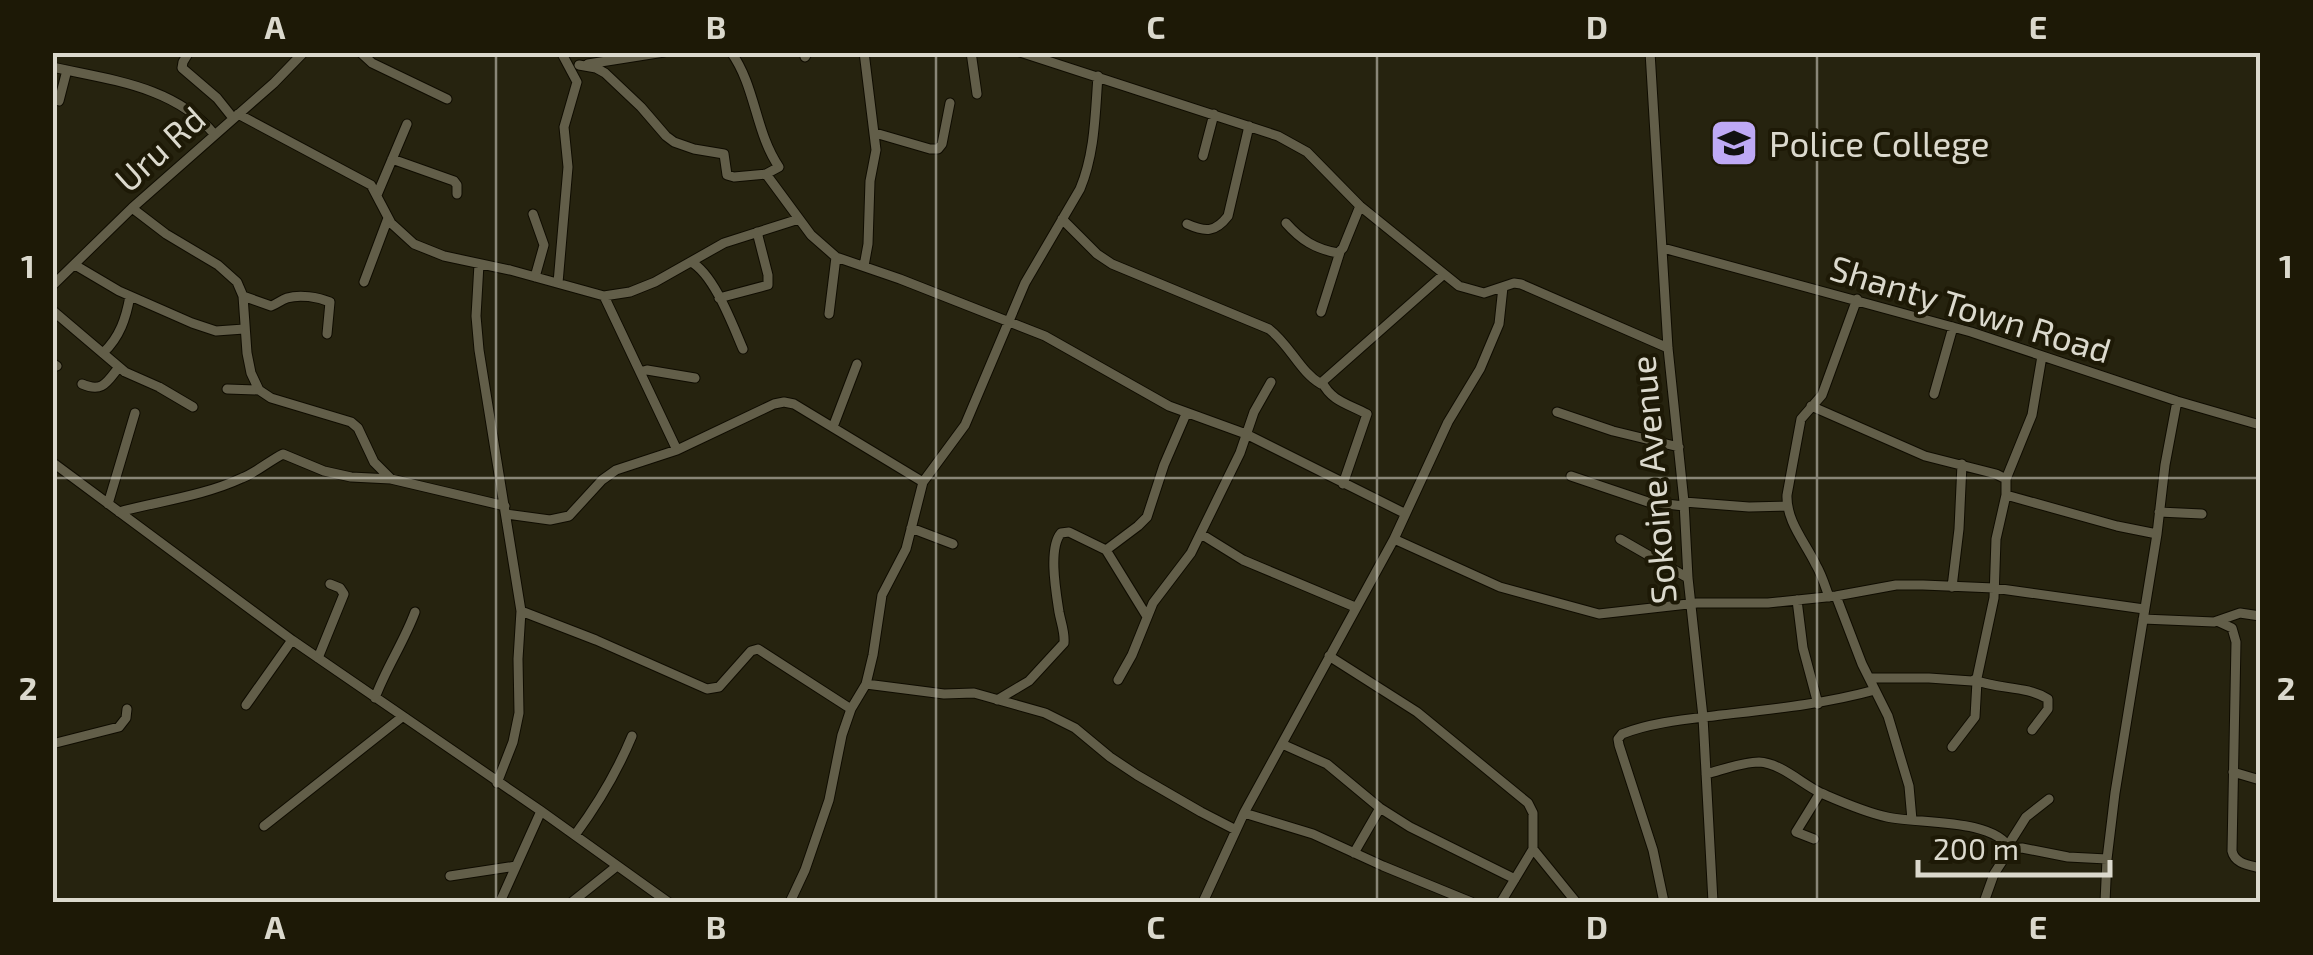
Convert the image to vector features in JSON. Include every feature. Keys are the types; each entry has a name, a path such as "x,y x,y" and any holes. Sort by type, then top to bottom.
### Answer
{"street":[{"path":"189,52 182,68 236,116 368,184 403,235 431,252 604,296 630,292 710,250 799,219"},
{"name":"Uru Rd","path":"52,286 304,52"},
{"path":"360,52 372,63 447,99"},
{"path":"558,283 568,167 564,127 577,82 574,66 561,52"},
{"path":"574,66 664,52"},
{"path":"574,66 596,68 604,73 674,142 724,154 727,175 766,174 779,168 731,52"},
{"path":"864,52 876,150 864,266"},
{"path":"971,52 977,94"},
{"path":"1020,52 1278,136 1307,152 1360,206 1459,286 1476,293 1492,292 1514,283 1540,290 1668,348"},
{"name":"Sokoine Avenue","path":"1650,52 1668,348 1703,717 1712,902"},
{"path":"52,67 132,85 174,100 198,116 215,135"},
{"path":"58,101 68,70"},
{"path":"790,902 830,800 842,735 866,684 882,594 904,554 923,482 964,425 1025,283 1080,190 1090,165 1098,76"},
{"path":"875,134 938,149 950,103"},
{"path":"1203,156 1214,114"},
{"path":"377,195 407,124"},
{"path":"1187,224 1211,231 1228,216 1249,126"},
{"path":"392,159 456,182 457,194"},
{"path":"766,174 820,246 836,257 1045,336 1137,390 1186,414 1246,434 1404,513"},
{"path":"1320,312 1360,206"},
{"path":"132,208 236,282 243,296 251,373 259,390"},
{"path":"533,214 544,245 536,277"},
{"path":"364,282 388,218"},
{"path":"1062,219 1112,264 1269,329 1288,346 1308,374 1344,405 1367,414 1343,484"},
{"path":"1286,223 1309,245 1340,252"},
{"path":"719,298 768,286 757,232"},
{"name":"Shanty Town Road","path":"1663,248 1953,327 2260,424"},
{"path":"829,314 836,257"},
{"path":"690,262 700,268 719,298 743,349"},
{"path":"480,264 477,334 521,611 520,713 497,783"},
{"path":"74,265 130,296 216,331 244,328"},
{"path":"1322,384 1443,275"},
{"path":"1203,902 1244,814 1394,539 1442,434 1474,383 1496,334 1504,287"},
{"path":"104,353 122,328 130,296"},
{"path":"243,296 275,306 290,298 327,300 327,334"},
{"path":"604,296 677,450"},
{"path":"1857,299 1822,395 1801,419 1787,506 1888,716 1910,786 1912,820"},
{"path":"52,310 119,367 193,407"},
{"path":"1934,394 1953,327"},
{"path":"1952,747 1974,720 1976,680 1994,588 1996,533 2006,480 2032,415 2042,356"},
{"path":"832,427 857,364"},
{"path":"82,384 99,388 119,367"},
{"path":"640,372 695,378"},
{"path":"1118,680 1146,615 1187,560 1201,534 1271,382"},
{"path":"227,389 259,390 272,398 351,422 358,428 374,462 391,479"},
{"path":"2105,902 2107,859 2177,400"},
{"path":"119,512 206,492 247,476 283,454 352,477 391,479 550,520 569,516 608,474 677,450 784,402 794,404 923,482"},
{"path":"1810,406 1910,450 2006,480"},
{"path":"1557,412 1629,436 1679,447"},
{"path":"108,504 135,413"},
{"path":"1106,550 1147,517 1186,414"},
{"path":"52,462 292,640 668,902"},
{"path":"1952,587 1962,464"},
{"path":"1571,476 1648,502 1750,508 1787,506"},
{"path":"2006,495 2157,534"},
{"path":"2159,512 2202,514"},
{"path":"912,528 952,544"},
{"path":"997,700 1029,681 1064,643 1054,560 1058,536 1069,532 1106,550 1146,615"},
{"path":"1201,534 1255,565 1355,607"},
{"path":"1394,539 1500,587 1587,612 1611,614 1690,603 1797,600 1896,586 1994,588 2144,614 2219,622 2232,628 2236,642 2234,856 2260,868"},
{"path":"1620,539 1688,578"},
{"path":"318,658 344,594 330,584"},
{"path":"1797,600 1803,648 1818,704"},
{"path":"521,611 707,689 718,687 751,651 758,649 851,709"},
{"path":"374,698 414,612"},
{"path":"2219,622 2240,613 2260,616"},
{"path":"246,705 292,640"},
{"path":"1329,656 1416,712 1528,803 1533,850 1502,902"},
{"path":"1870,678 1976,680 2027,690 2048,699 2048,709 2032,730"},
{"path":"866,684 944,694 974,693 1044,713 1075,728 1121,764 1236,830"},
{"path":"1664,902 1653,850 1618,739 1624,732 1703,717 1818,704 1875,690"},
{"path":"52,744 120,727 127,709"},
{"path":"264,826 402,717"},
{"path":"575,836 618,769 632,736"},
{"path":"1282,744 1326,764 1410,827 1515,879"},
{"path":"1706,774 1759,762 1881,816 1982,831 2003,839 2010,847 2107,859"},
{"path":"2233,772 2260,780"},
{"path":"1814,839 1796,832 1820,792"},
{"path":"1984,902 1994,874 2026,816 2049,799"},
{"path":"1354,854 1380,808"},
{"path":"500,902 541,812"},
{"path":"1244,814 1313,834 1471,902"},
{"path":"1533,850 1576,902"},
{"path":"450,876 516,866"},
{"path":"572,902 617,866"}],"place":[{"name":"Police College","path":"1734,143"}]}
